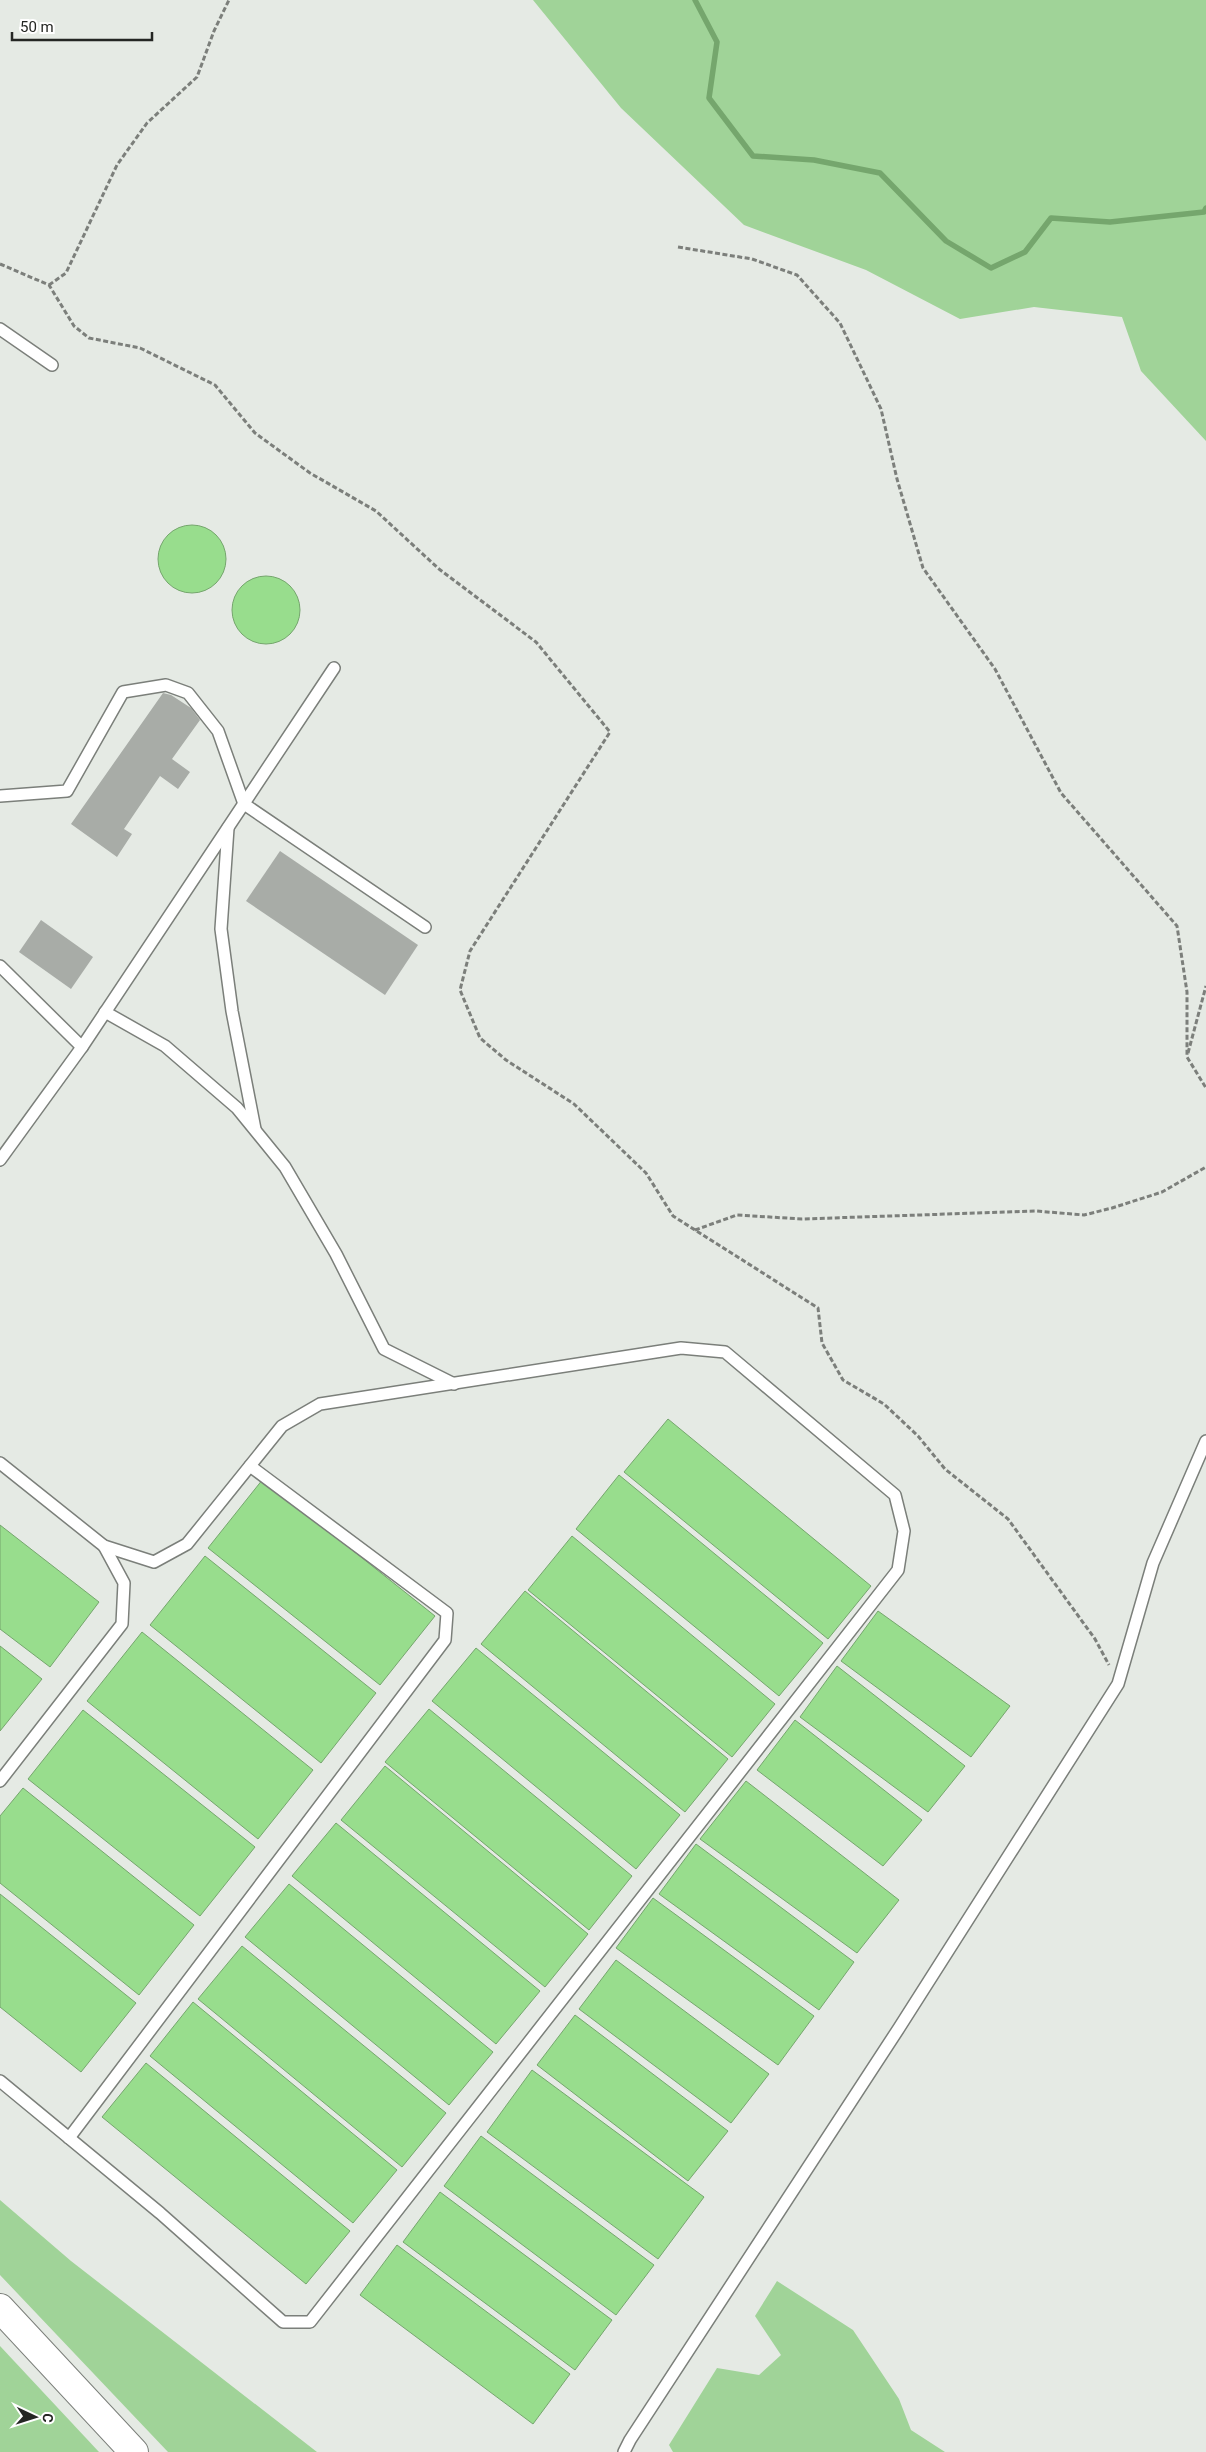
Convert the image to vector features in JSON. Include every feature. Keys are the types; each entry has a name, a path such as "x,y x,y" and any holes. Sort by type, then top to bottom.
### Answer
{"main road":[{"path":"0,2308 134,2452"}],"lane":[{"path":"0,329 52,365"},
{"path":"0,1160 82,1047 334,668"},
{"path":"0,796 67,791 123,692 166,685 188,693 218,731 244,804 424,927"},
{"path":"228,827 221,929 232,1011 256,1131"},
{"path":"0,966 82,1047"},
{"path":"105,1012 165,1046 237,1108 285,1167 336,1254 384,1348 454,1384"},
{"path":"0,1463 104,1546 154,1562 187,1544 282,1426 320,1404 681,1348 725,1352 895,1495 904,1531 898,1570 310,2322 283,2322 160,2213 0,2082"},
{"path":"624,2452 899,2028 1118,1684 1153,1563 1206,1441"},
{"path":"69,2138 445,1640 447,1613 250,1466"},
{"path":"0,1781 122,1624 124,1583 104,1546"}],"path":[{"path":"49,285 66,273 117,165 147,123 197,77 214,31 229,0"},
{"path":"678,248 752,259 797,275 840,323 881,409 897,479 923,568 995,669 1061,793 1177,926 1187,992 1187,1057 1206,1088"},
{"path":"0,264 49,285 74,326 89,338 140,348 215,385 255,432 310,473 376,511 439,569 536,642 610,732 470,951 460,990 480,1038 506,1060 574,1104 646,1173 673,1216 818,1308 822,1343 843,1380 884,1404 918,1436 944,1469 1008,1519 1095,1639 1118,1684"},
{"path":"1187,1057 1206,986"},
{"path":"695,1230 737,1215 802,1219 1036,1211 1084,1215 1162,1192 1206,1167"}],"shaded area":[{"path":"533,0 1206,0 1206,441 1141,371 1122,317 1034,307 960,319 866,270 744,225 621,108"},
{"path":"192,525 205,528 216,535 223,546 226,559 223,572 216,583 205,590 192,593 179,590 168,583 161,572 158,559 161,546 168,535 179,528"},
{"path":"266,576 279,579 290,586 297,597 300,610 297,623 290,634 279,641 266,644 253,641 242,634 235,623 232,610 235,597 242,586 253,579"},
{"path":"668,1419 871,1586 828,1639 624,1472"},
{"path":"619,1475 823,1643 779,1696 576,1529"},
{"path":"263,1479 435,1616 380,1685 208,1548"},
{"path":"0,1525 99,1602 50,1667 0,1629"},
{"path":"572,1536 775,1704 732,1757 528,1590"},
{"path":"205,1556 376,1693 321,1763 150,1625"},
{"path":"525,1591 728,1759 685,1812 481,1644"},
{"path":"878,1611 1010,1706 971,1757 841,1661"},
{"path":"142,1632 313,1770 258,1839 87,1701"},
{"path":"0,1646 42,1679 0,1731"},
{"path":"476,1648 680,1815 636,1869 432,1701"},
{"path":"837,1666 965,1766 928,1812 800,1717"},
{"path":"429,1709 632,1876 589,1930 385,1762"},
{"path":"83,1710 255,1847 200,1916 28,1779"},
{"path":"795,1720 922,1820 883,1866 757,1770"},
{"path":"385,1766 588,1934 545,1987 341,1820"},
{"path":"746,1781 899,1900 857,1953 700,1839"},
{"path":"23,1788 194,1925 139,1995 0,1883 0,1816"},
{"path":"336,1823 540,1991 496,2044 292,1876"},
{"path":"696,1844 854,1962 819,2010 659,1894"},
{"path":"289,1884 493,2052 449,2105 245,1937"},
{"path":"0,1894 136,2003 81,2072 0,2007"},
{"path":"653,1898 814,2016 778,2065 616,1948"},
{"path":"242,1946 446,2113 402,2167 198,1999"},
{"path":"616,1960 769,2074 731,2123 579,2009"},
{"path":"193,2002 397,2170 353,2223 150,2056"},
{"path":"575,2015 728,2131 688,2181 537,2065"},
{"path":"146,2063 350,2231 306,2284 102,2117"},
{"path":"532,2070 704,2197 658,2259 487,2132"},
{"path":"481,2136 654,2265 616,2315 444,2186"},
{"path":"440,2192 612,2320 575,2370 403,2242"},
{"path":"0,2200 71,2261 317,2452 168,2452 0,2275"},
{"path":"397,2245 570,2374 533,2424 360,2295"},
{"path":"777,2281 853,2330 899,2399 911,2430 945,2452 673,2452 669,2445 717,2368 759,2375 781,2355 755,2316"},
{"path":"0,2346 99,2452 0,2452"}],"building":[{"path":"163,693 171,695 191,708 200,720 172,759 190,772 178,789 160,776 124,829 132,834 117,857 71,824"},
{"path":"280,851 418,945 385,995 246,901"},
{"path":"41,920 93,957 71,989 19,952"}],"waterway":[{"path":"695,0 717,42 709,98 753,156 814,160 880,173 946,241 991,268 1025,252 1051,218 1110,222 1204,212 1206,208"}]}
